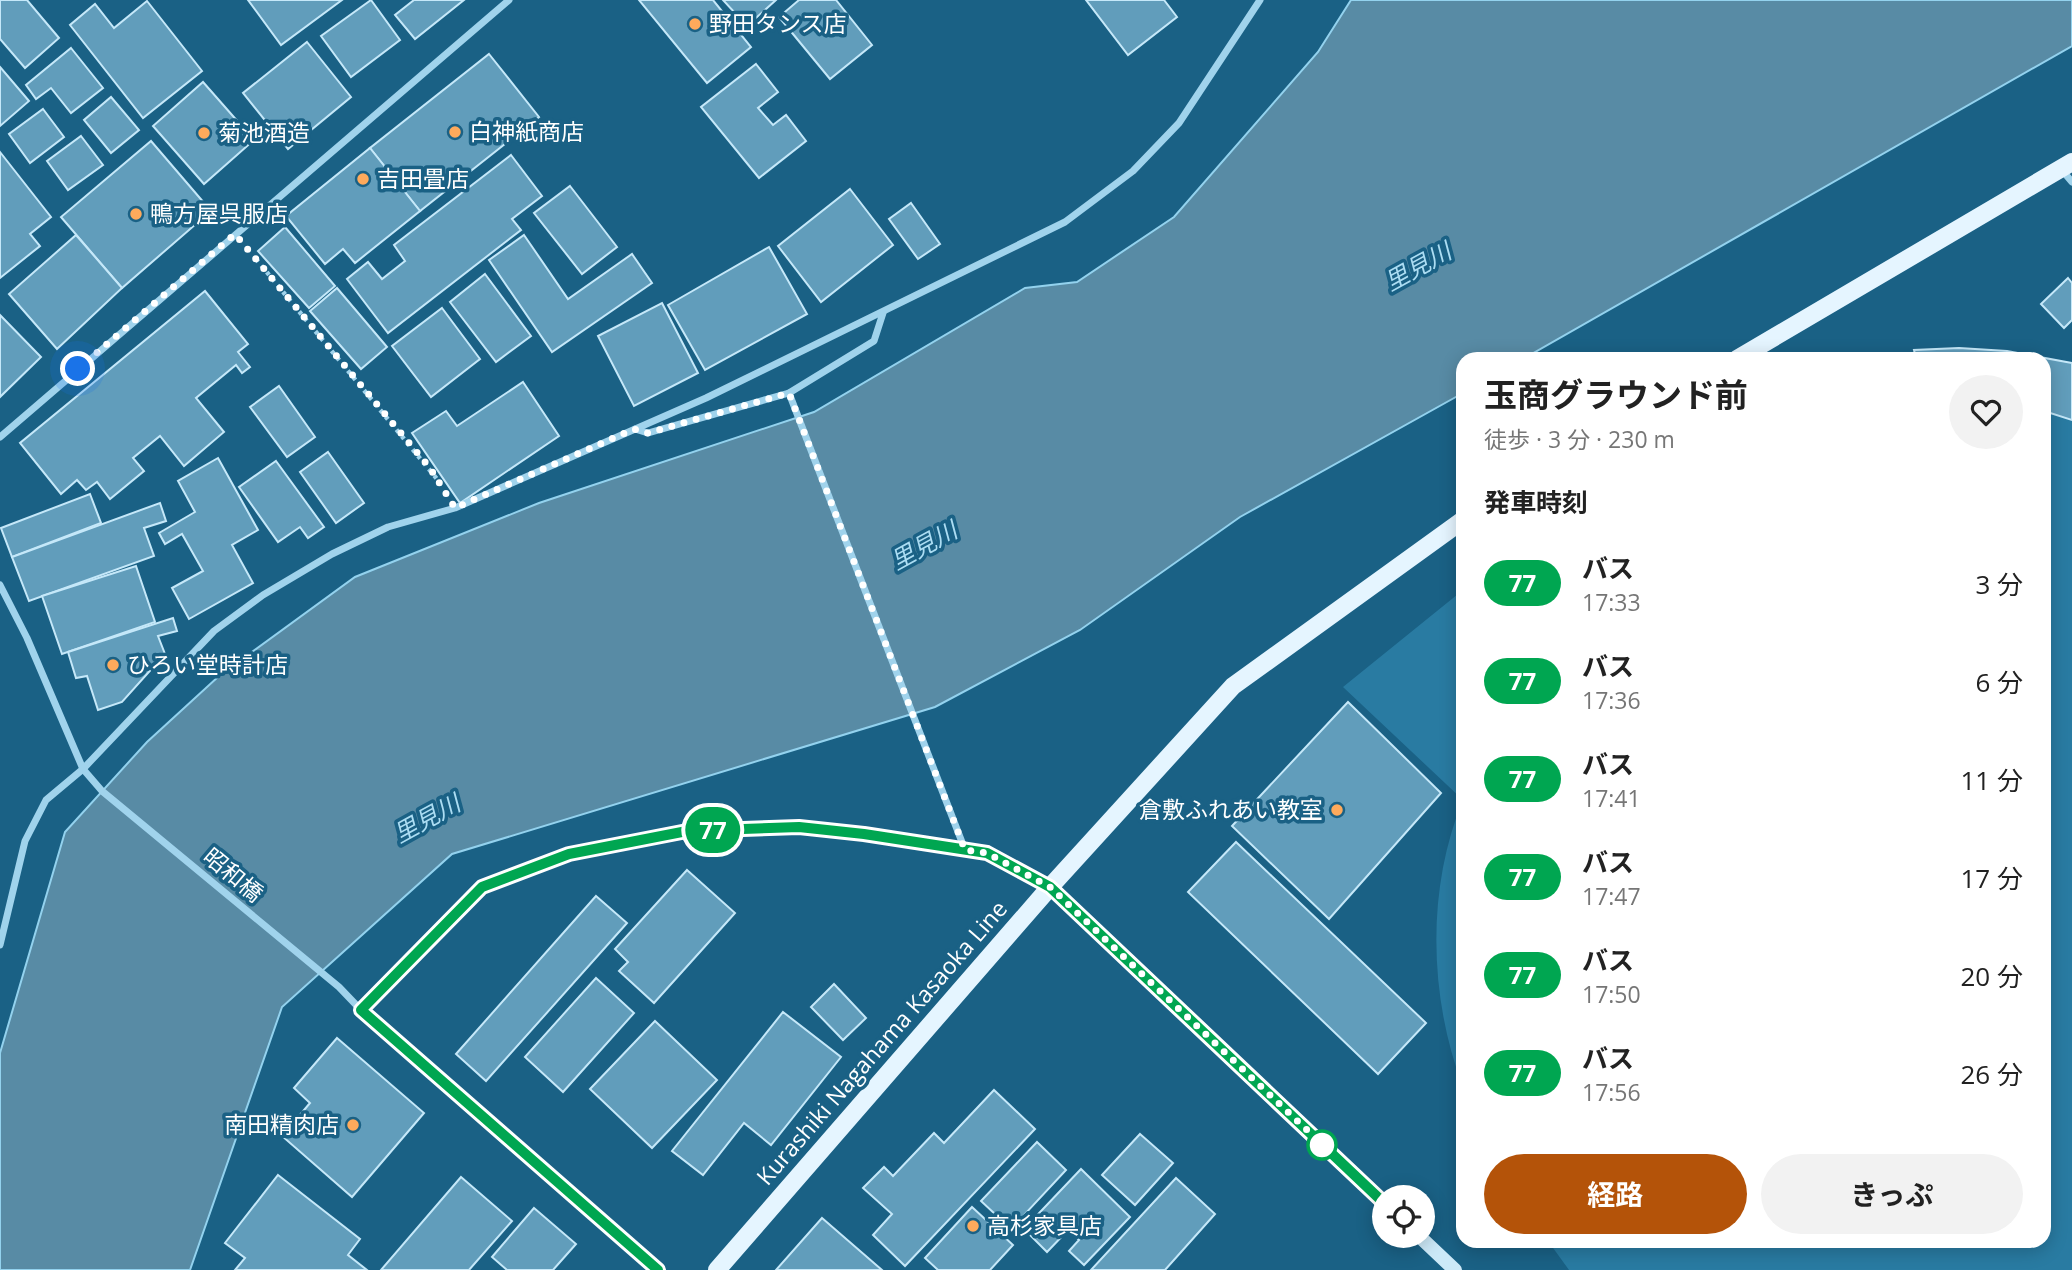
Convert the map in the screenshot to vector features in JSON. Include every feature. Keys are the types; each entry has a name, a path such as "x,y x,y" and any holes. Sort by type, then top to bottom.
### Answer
{"main road":[{"path":"1749,352 2068,171"},
{"name":"Kurashiki Nagahama Kasaoka Line","path":"717,1270 1050,887 1233,686 1456,525"}],"street":[{"path":"0,437 509,0"},
{"path":"0,945 25,841 46,800 83,769 214,631 263,595 332,554 388,527 455,508 634,429 883,313 1065,222 1133,171 1179,123 1260,0"},
{"path":"634,429 648,433 789,393 874,341 883,313"},
{"path":"789,393 965,850"},
{"name":"昭和橋","path":"0,585 27,638 83,769 102,791 340,987 361,1010 658,1270"},
{"path":"361,1010 482,887 569,854 687,831 799,827 987,853 1050,887 1372,1192"},
{"path":"1432,1248 1455,1270"}],"path":[{"path":"235,234 430,468 455,508"}],"shaded area":[{"path":"1959,348 2012,352 1943,352 1914,350"},
{"path":"2051,359 2072,363 2072,1270 1569,1270 1553,1248 2051,1248"},
{"path":"1456,596 1456,793 1343,687"},
{"path":"1456,820 1456,1065 1443,1017 1436,944 1438,906"}],"water":[{"name":"里見川","path":"1351,0 2072,0 2072,46 1535,352 1456,352 1456,397 1240,517 1080,630 935,707 452,854 282,1007 190,1270 0,1270 0,1053 65,832 147,742 219,676 355,577 539,503 814,412 1025,288 1077,282 1174,217 1318,52"}],"building":[{"path":"0,0 27,0 59,38 25,68 0,39"},
{"path":"248,0 342,0 281,45"},
{"path":"371,0 400,40 351,77 321,36"},
{"path":"414,0 464,0 415,39 395,15"},
{"name":"野田タンス店","path":"639,0 713,0 751,47 707,83"},
{"path":"723,0 776,0 747,26"},
{"path":"799,0 836,0 872,45 830,79 779,17"},
{"path":"1086,0 1164,0 1177,17 1128,55"},
{"path":"147,1 202,71 143,118 70,25 95,4 114,28"},
{"path":"307,42 351,97 288,149 243,93"},
{"path":"71,48 103,88 71,113 51,88 36,99 26,85"},
{"name":"白神紙商店","path":"489,54 539,117 420,211 370,148"},
{"path":"756,64 778,92 758,108 773,125 786,115 806,141 759,178 701,107"},
{"path":"0,67 29,101 0,126"},
{"name":"菊池酒造","path":"203,82 254,140 204,184 153,126"},
{"path":"111,97 139,130 111,153 84,120"},
{"path":"43,109 64,137 30,163 9,134"},
{"path":"81,136 103,165 68,190 47,161"},
{"name":"鴨方屋呉服店","path":"151,141 211,211 122,288 61,217"},
{"name":"吉田畳店","path":"370,148 420,211 355,263 343,249 325,264 286,216"},
{"path":"0,152 51,217 30,234 40,246 0,278"},
{"path":"511,155 542,196 512,219 521,230 388,333 347,279 368,262 382,279 405,261 394,245"},
{"path":"570,186 617,247 582,274 534,213"},
{"path":"850,189 893,245 821,302 778,246"},
{"path":"911,203 940,244 918,259 889,219"},
{"path":"285,227 335,286 309,308 258,251"},
{"path":"76,235 122,288 57,349 9,294"},
{"path":"524,235 568,299 632,254 652,283 552,352 489,260"},
{"path":"769,247 807,314 705,370 668,305"},
{"path":"485,274 531,336 496,362 450,302"},
{"path":"2068,278 2072,283 2072,320 2064,328 2041,304"},
{"path":"337,288 387,347 361,369 310,311"},
{"path":"205,291 248,344 238,352 250,367 242,373 236,365 196,398 224,432 184,466 160,436 133,458 144,471 110,499 97,482 86,490 77,480 61,494 20,443"},
{"path":"662,303 698,373 634,406 598,336"},
{"path":"442,308 480,359 431,397 392,346"},
{"path":"0,315 41,357 0,397"},
{"path":"1959,348 2012,352 1914,352"},
{"path":"2051,359 2072,363 2072,420 2051,413"},
{"path":"523,382 559,436 460,503 412,433 446,411 457,426"},
{"path":"279,386 315,437 287,457 250,407"},
{"path":"328,452 364,503 336,523 300,472"},
{"path":"218,458 258,530 232,545 253,583 189,619 172,588 203,571 182,534 165,544 159,533 195,512 178,481"},
{"path":"276,461 324,527 308,538 300,527 278,542 239,487"},
{"path":"90,494 101,523 12,557 1,528"},
{"path":"160,503 166,521 144,528 154,556 29,601 12,557"},
{"path":"136,566 155,622 62,654 42,596"},
{"name":"ひろい堂時計店","path":"173,618 177,631 158,636 165,654 122,702 98,710 87,676 76,678 68,652"},
{"name":"倉敷ふれあい教室","path":"1348,702 1441,793 1329,919 1232,826"},
{"path":"1236,842 1426,1023 1378,1074 1188,892"},
{"path":"687,870 735,913 654,1003 619,971 628,962 615,949"},
{"path":"596,896 627,923 486,1081 456,1054"},
{"path":"596,978 634,1013 563,1092 525,1057"},
{"path":"834,984 866,1018 843,1040 811,1007"},
{"path":"783,1012 841,1057 771,1145 744,1123 703,1175 672,1151"},
{"path":"655,1021 717,1080 652,1148 590,1089"},
{"name":"南田精肉店","path":"337,1038 424,1113 352,1197 282,1136 310,1103 294,1088"},
{"path":"994,1090 1035,1129 905,1266 873,1235 892,1214 863,1188 884,1167 893,1176 934,1133 944,1143"},
{"path":"1140,1134 1173,1163 1135,1205 1102,1175"},
{"path":"1037,1142 1066,1170 1011,1229 981,1201"},
{"path":"1081,1169 1130,1217 1084,1265 1069,1251 1079,1240 1069,1229 1047,1252 1024,1229"},
{"path":"278,1175 360,1239 348,1255 367,1270 235,1270 245,1258 225,1243"},
{"path":"461,1177 512,1221 469,1270 381,1270"},
{"path":"1176,1178 1215,1214 1165,1270 1091,1270"},
{"name":"高杉家具店","path":"972,1207 1013,1245 990,1270 938,1270 925,1258"},
{"path":"534,1208 576,1244 553,1270 507,1270 492,1257"},
{"path":"822,1218 882,1270 776,1270"}],"bus line":[{"name":"77","path":"658,1270 361,1010 482,887 569,854 687,831 799,827 987,853 1050,887 1372,1192"}],"place":[{"name":"野田タンス店","path":"695,24"},
{"name":"白神紙商店","path":"455,132"},
{"name":"菊池酒造","path":"204,133"},
{"name":"吉田畳店","path":"363,179"},
{"name":"鴨方屋呉服店","path":"136,214"},
{"name":"ひろい堂時計店","path":"113,665"},
{"name":"倉敷ふれあい教室","path":"1337,810"},
{"name":"南田精肉店","path":"353,1125"},
{"name":"高杉家具店","path":"973,1226"}],"route":[{"path":"78,369 235,234 430,468 455,508 634,429 648,433 789,393 965,850 987,853 1050,887 1325,1147 1322,1145"}]}
